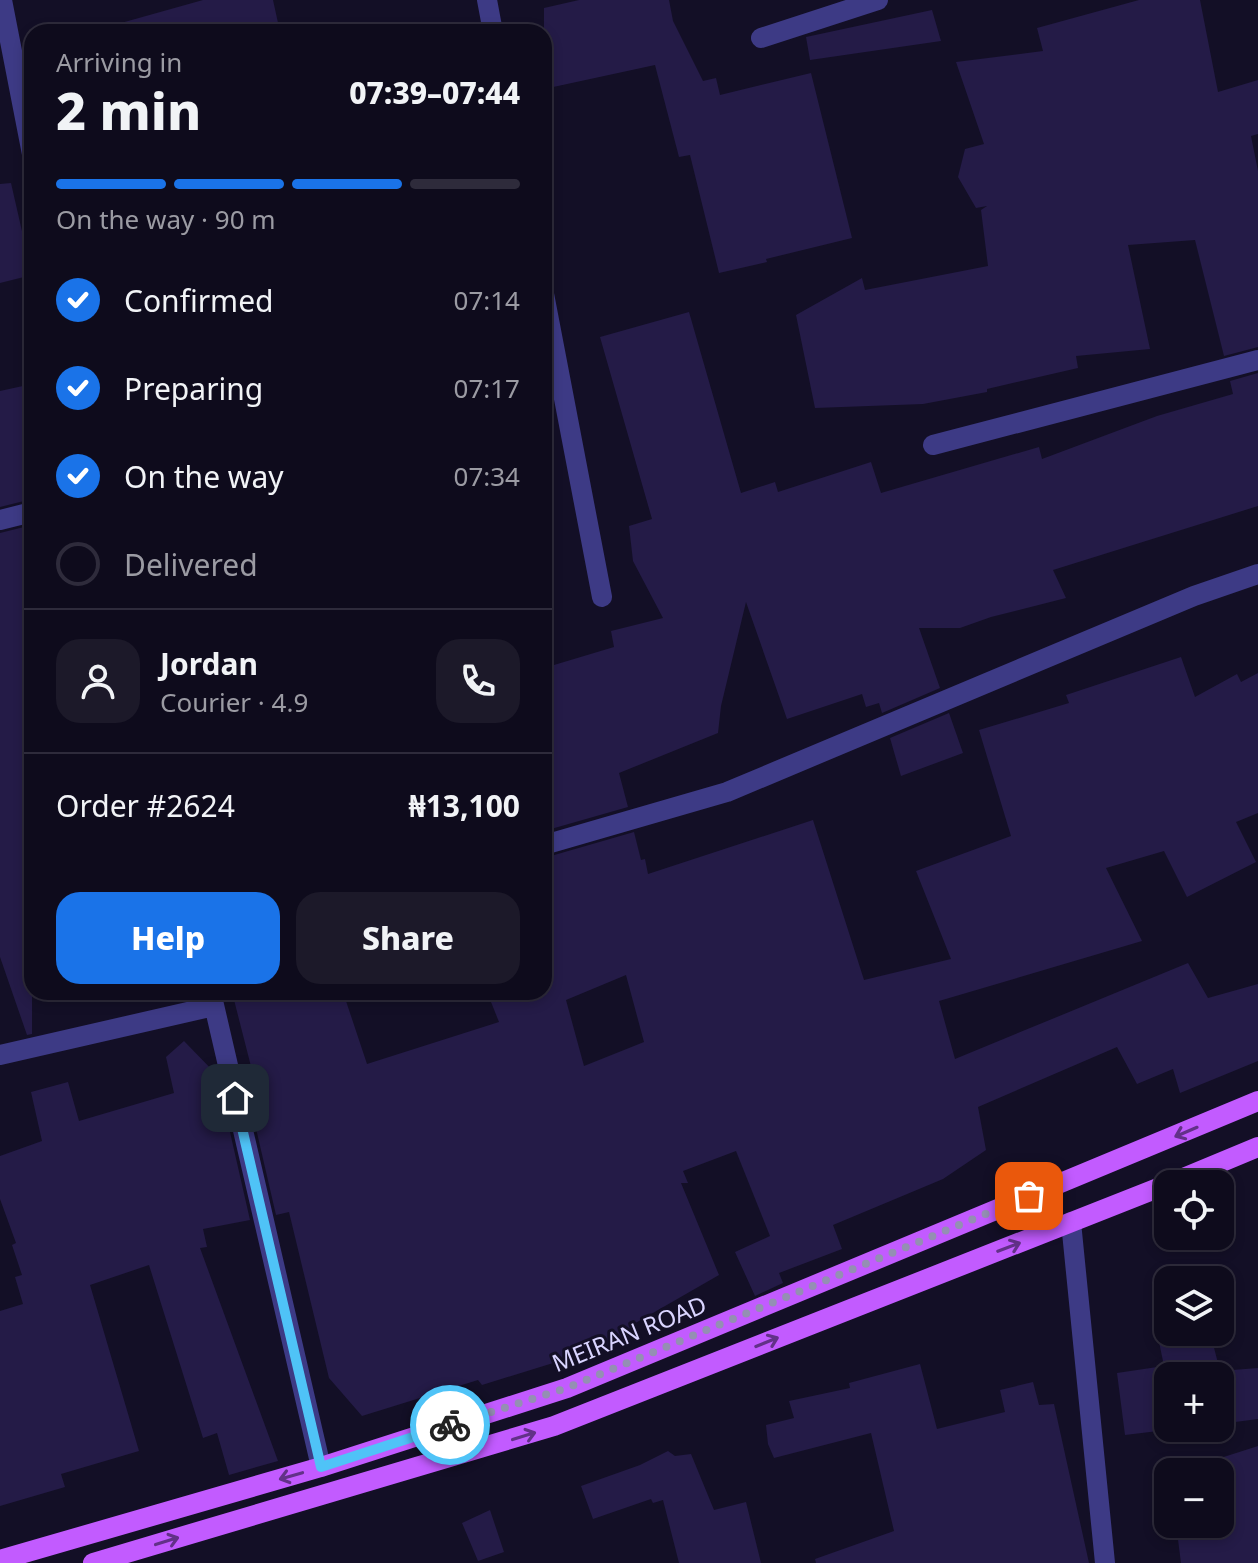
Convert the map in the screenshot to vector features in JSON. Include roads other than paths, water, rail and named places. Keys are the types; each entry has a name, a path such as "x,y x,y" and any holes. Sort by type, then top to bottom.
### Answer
{"main road":[{"name":"MEIRAN ROAD","path":"0,1560 321,1467 567,1388 1258,1101"},
{"path":"1202,1170 1258,1147"},
{"path":"93,1563 554,1426 1154,1189"}],"street":[{"path":"2,0 8,77 24,128"},
{"path":"487,0 492,24"},
{"path":"761,38 878,0"},
{"path":"552,336 602,597"},
{"path":"933,445 1258,360"},
{"path":"0,520 24,514"},
{"path":"552,843 727,792 1194,596 1258,574"},
{"path":"0,1055 208,1000"},
{"path":"212,1000 321,1467"},
{"path":"1071,1222 1105,1563"}]}
